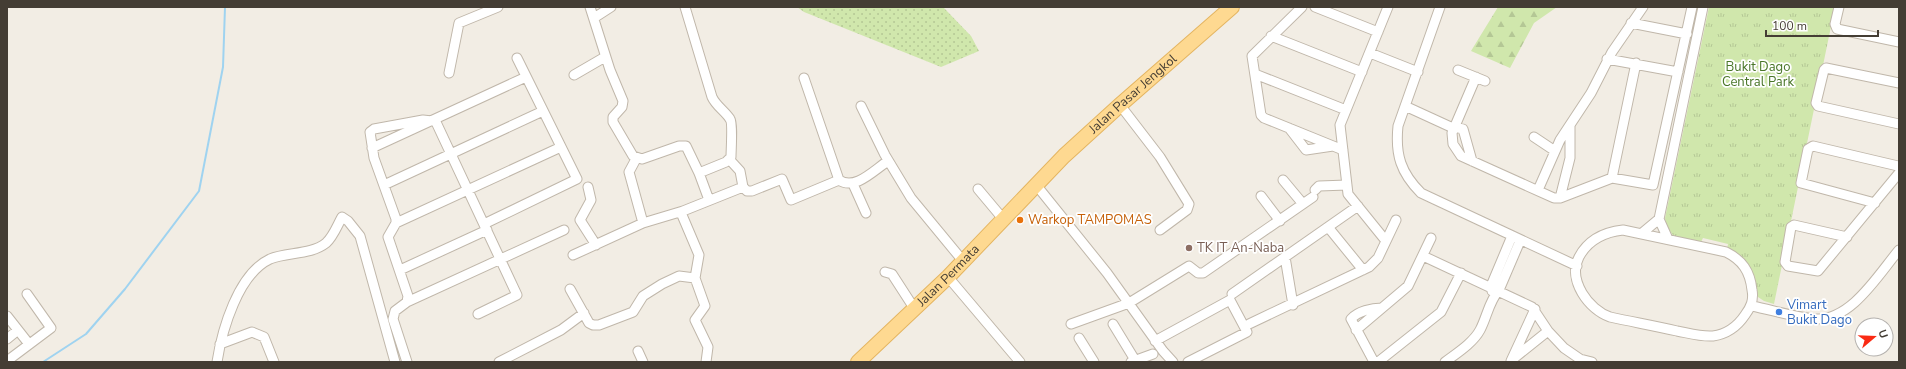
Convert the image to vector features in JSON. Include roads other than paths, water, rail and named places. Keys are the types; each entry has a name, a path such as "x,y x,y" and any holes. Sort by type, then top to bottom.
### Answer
{"main road":[{"name":"Jalan Pasar Jengkol","path":"1037,186 1064,156 1232,7"},
{"name":"Jalan Permata","path":"858,362 948,277 1037,186"}],"street":[{"path":"449,73 459,23 498,7"},
{"path":"590,7 605,57 623,101 622,107 613,117 613,122 636,159"},
{"path":"594,18 611,7"},
{"path":"685,7 712,97 730,118 732,124 729,159 740,171 743,187 747,191 752,191 782,179 789,196 793,200 839,180"},
{"path":"1302,7 1252,56 1261,115 1264,118 1339,148"},
{"path":"1315,7 1378,32"},
{"path":"1386,241 1348,194 1339,148 1340,125 1388,7"},
{"path":"1440,7 1398,126 1396,144 1400,161 1408,180 1421,193 1577,266"},
{"path":"1538,190 1555,151 1591,93 1607,60 1643,7"},
{"path":"1476,77 1454,127 1453,144 1457,152 1472,161 1554,198 1560,198 1612,178 1650,185 1654,183 1692,7"},
{"path":"1668,240 1659,219 1703,7"},
{"path":"1839,7 1835,24 1837,29 1899,42"},
{"path":"1631,23 1687,34"},
{"path":"1271,36 1362,72"},
{"path":"1370,53 1418,72"},
{"path":"574,75 605,57"},
{"path":"400,270 577,179 517,58"},
{"path":"1607,60 1636,63 1678,72"},
{"path":"1612,178 1636,63"},
{"path":"1899,83 1826,68 1824,70 1816,103 1818,106 1899,124"},
{"path":"1458,70 1485,81"},
{"path":"1255,74 1346,110"},
{"path":"372,148 526,78"},
{"path":"804,78 839,180 844,184 853,184 888,161"},
{"path":"1120,105 1160,157 1189,204 1187,210 1160,230"},
{"path":"861,106 888,161 911,198 963,261"},
{"path":"1405,106 1454,127 1463,129 1472,161"},
{"path":"384,185 543,111"},
{"path":"407,302 408,296 406,284 388,237 396,222 395,214 374,158 370,132 374,129 423,120 434,121"},
{"path":"434,121 451,153 500,260 518,294 478,314"},
{"path":"1560,198 1570,158 1570,126"},
{"path":"1288,128 1306,150 1339,148"},
{"path":"1534,137 1555,151"},
{"path":"636,159 642,159 679,146 686,146 709,200"},
{"path":"1847,237 1794,225 1791,227 1785,262 1788,266 1818,271 1847,237 1875,203 1899,168 1813,146 1808,148 1801,183 1875,203"},
{"path":"396,222 468,191 561,147"},
{"path":"636,159 629,172 643,224"},
{"path":"699,174 729,159"},
{"path":"1283,180 1303,204"},
{"path":"853,184 866,213"},
{"path":"1037,186 1064,218 1155,341 1174,362"},
{"path":"1071,324 1128,303 1189,266 1198,273 1203,273 1303,204 1319,186 1347,186"},
{"path":"573,255 643,224 683,211 743,187"},
{"path":"588,188 591,200 580,220 596,245"},
{"path":"978,189 1004,220"},
{"path":"1261,196 1280,221"},
{"path":"1232,294 1358,206"},
{"path":"683,211 682,215 699,255 695,278 705,303 704,309 695,320 708,347 706,362"},
{"path":"217,362 220,344 235,301 254,272 269,260 312,249 326,243 333,234 342,217 348,221 360,236 395,362"},
{"path":"1641,234 1659,219"},
{"path":"1249,324 1293,304 1315,291 1369,267 1378,258 1396,220"},
{"path":"1328,227 1363,270"},
{"path":"407,362 393,319 395,311 407,302 564,230"},
{"path":"1623,230 1668,240 1726,252 1736,257 1743,264 1751,281 1753,292 1752,306 1741,322 1732,330 1713,336 1705,336 1610,317 1602,314 1587,301 1582,293 1577,275 1577,266 1579,258 1584,250 1602,235 1623,230"},
{"path":"1374,362 1352,322 1352,318 1369,309 1382,308 1408,286 1431,238"},
{"path":"1445,362 1480,331 1516,238"},
{"path":"1752,306 1815,319 1827,318 1839,314 1851,307 1899,250"},
{"path":"1423,256 1535,309 1548,331 1564,348 1578,361 1592,362"},
{"path":"1284,257 1293,304"},
{"path":"885,272 892,274 914,308"},
{"path":"1378,362 1441,312 1461,273"},
{"path":"570,289 589,322 593,325 599,325 634,312 643,296 662,284 679,276 695,278"},
{"path":"948,277 1020,362"},
{"path":"7,361 51,328 28,294"},
{"path":"1155,341 1230,300 1247,332 1188,362"},
{"path":"1510,361 1535,309"},
{"path":"499,362 561,330 584,313"},
{"path":"7,316 28,344"},
{"path":"1113,324 1133,361 1152,354"},
{"path":"7,339 18,330"},
{"path":"1510,361 1548,331"},
{"path":"220,344 252,332 264,337 274,362"},
{"path":"1079,338 1094,362"},
{"path":"638,351 643,362"}],"waterway":[{"path":"43,362 86,334 125,289 199,191 223,67 225,7"}],"place":[{"name":"Warkop TAMPOMAS","path":"1020,220"},
{"name":"TK IT An-Naba","path":"1189,248"},
{"name":"Vimart Bukit Dago","path":"1779,312"}],"park label":[{"name":"Bukit Dago Central Park","path":"1758,74"}]}
